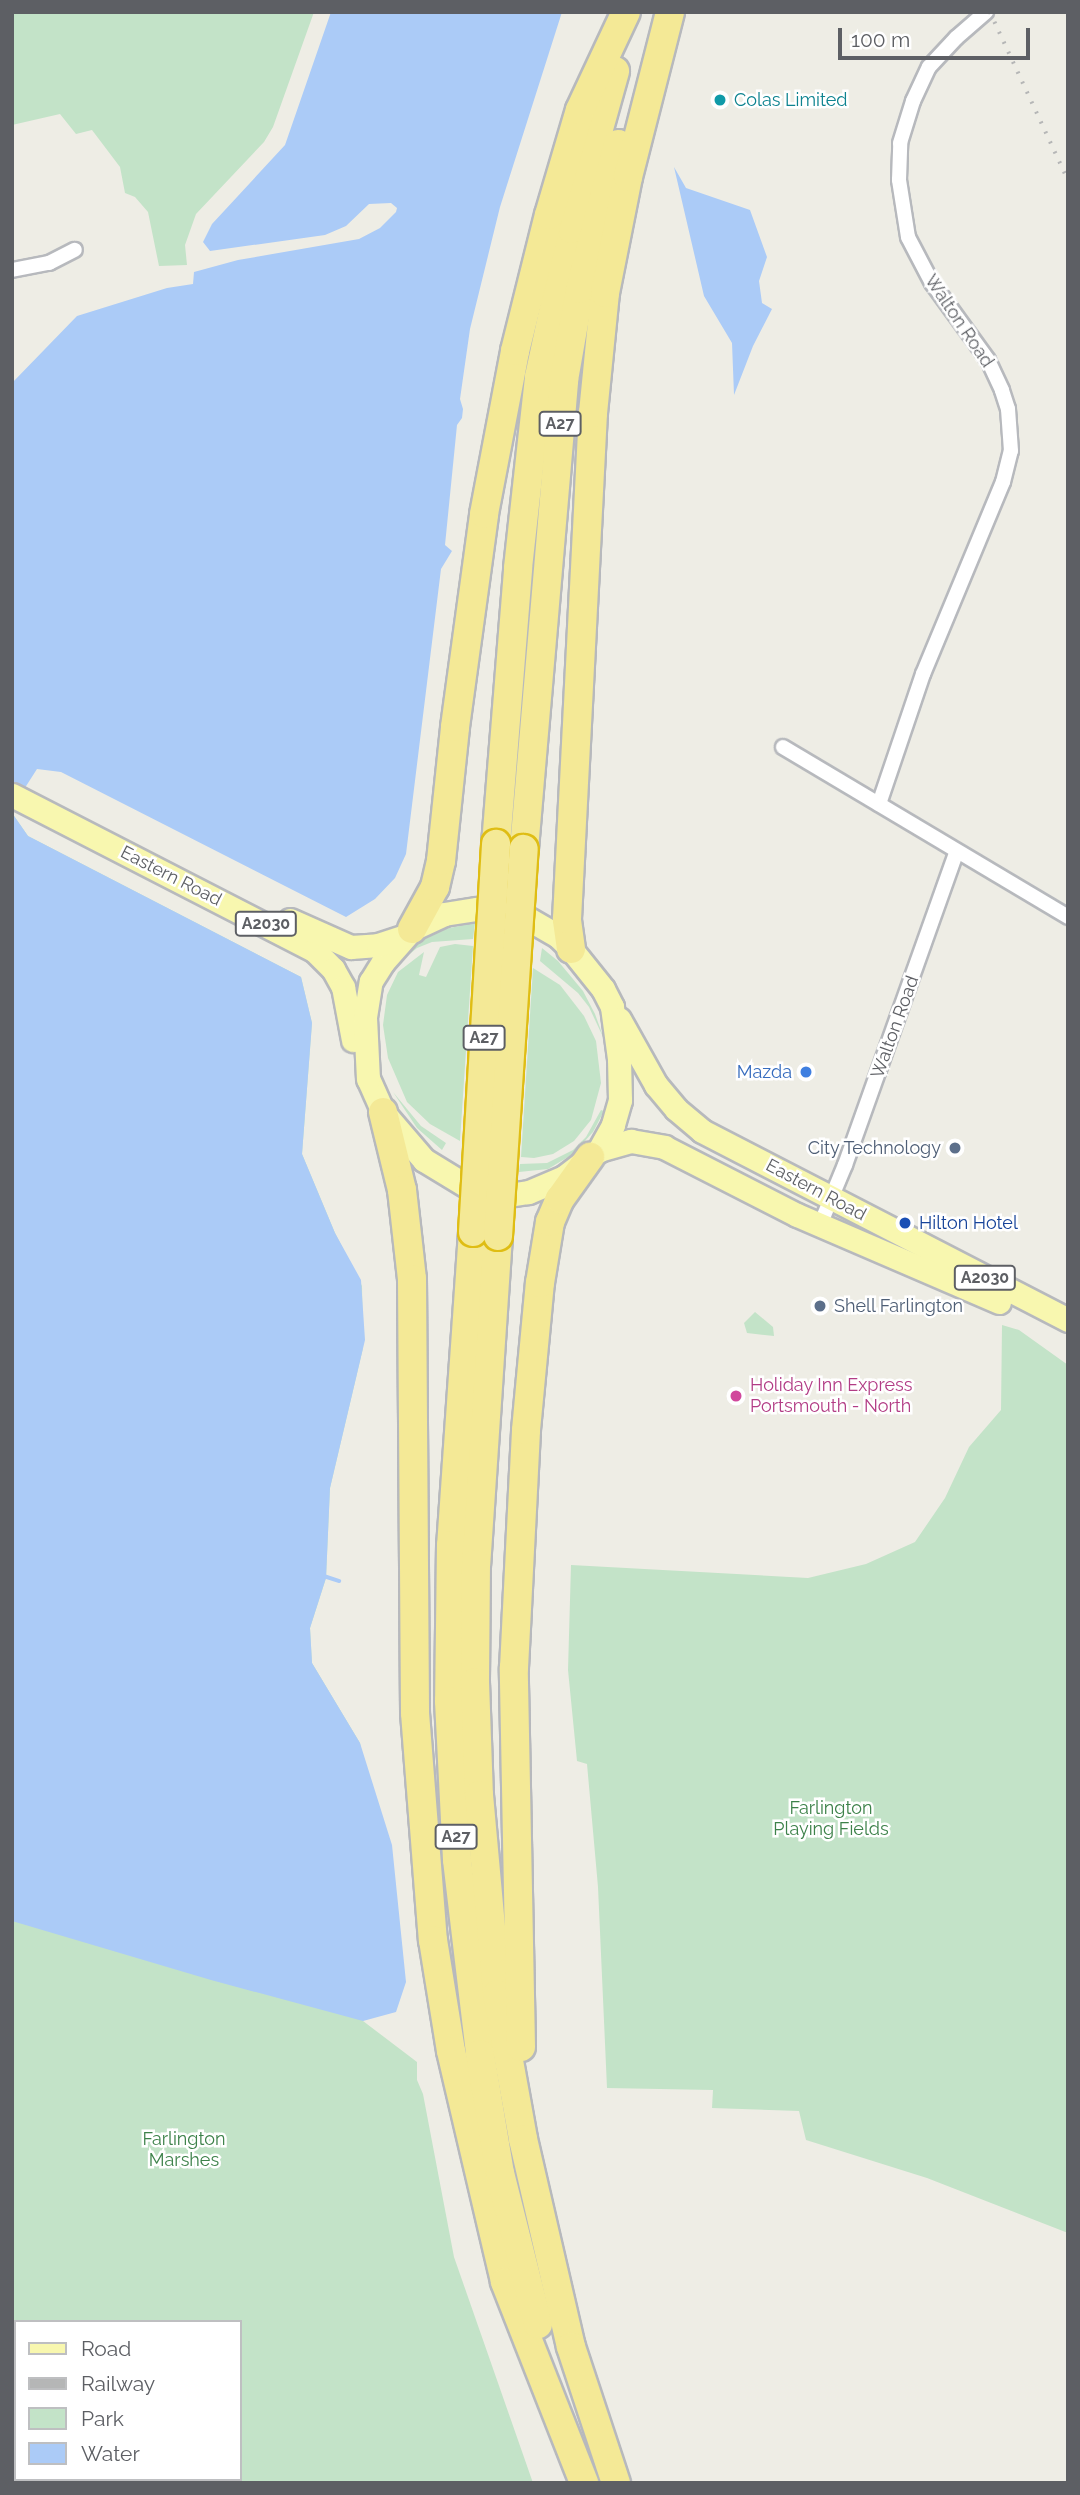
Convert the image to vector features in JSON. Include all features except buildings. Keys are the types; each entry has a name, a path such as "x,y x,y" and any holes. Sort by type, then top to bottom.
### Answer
{"highway":[{"path":"408,933 435,887 441,861 454,727 482,527 514,352 548,215 580,110 626,12"},
{"name":"A27","path":"616,2483 571,2347 523,2138 498,1994 479,1795 475,1682 496,844 518,568 539,377 589,155 634,12"},
{"name":"A27","path":"584,2483 566,2431 500,2173 481,2054 457,1860 449,1700 451,1545 524,849 564,380 580,289 601,201 662,12"},
{"path":"571,949 568,919 593,413 605,293 628,177 670,12"},
{"path":"383,1112 401,1181 412,1279 415,1713 433,1940 454,2064 505,2282 566,2431"},
{"path":"523,2138 514,1668 526,1430 540,1283 550,1222 560,1199 594,1153"}],"main road":[{"name":"Eastern Road","path":"12,779 92,828 321,955 342,987 348,1004 351,1035 383,1112 424,1160 460,1183 485,1193 528,1192 564,1177 594,1153 631,1141 664,1147 820,1225 975,1290 1068,1337"},
{"name":"Eastern Road","path":"12,795 92,828 343,945 364,948 408,933 459,910 497,910 525,917 558,936 571,949 603,989 656,1085 686,1118 702,1131 789,1174 831,1200 1068,1320"},
{"path":"369,1079 365,1017 369,990 383,962 408,933"},
{"path":"594,1153 613,1125 620,1100 621,1073 612,1007"}],"street":[{"name":"Walton Road","path":"879,804 923,674 1003,482 1011,451 1008,409 1002,390 988,360 920,262 908,237 901,209 900,143 913,101 929,67 956,38 986,12"},
{"path":"12,270 49,262 75,250"},
{"path":"783,747 956,853 1068,917"},
{"name":"Walton Road","path":"820,1225 956,853"}],"green space":[{"path":"12,12 314,12 273,127 264,142 196,214 185,245 187,265 159,266 148,212 135,197 125,193 120,167 92,130 76,134 60,114 12,125"},
{"name":"Farlington Marshes","path":"12,813 28,836 301,977 312,1023 302,1154 335,1233 362,1286 363,1348 330,1488 326,1578 310,1628 312,1663 360,1743 371,1799 383,2002 363,2021 417,2062 417,2080 423,2094 454,2257 533,2483 12,2483"},
{"path":"475,923 473,939 432,942 417,948 400,962 397,959 416,941 434,931"},
{"path":"455,944 473,946 460,1141 430,1124 407,1102 388,1058 383,1025 387,995 398,972 424,952 419,975 426,977 440,947"},
{"path":"542,948 558,961 583,991 604,1039 589,1007 578,993 540,961"},
{"path":"533,968 560,985 584,1016 596,1041 601,1083 591,1120 574,1141 553,1154 534,1158 521,1157"},
{"path":"393,1092 421,1126 446,1143 442,1150 417,1128"},
{"path":"601,1110 604,1111 593,1132 573,1154 548,1169 519,1172 520,1164 547,1163 573,1150 586,1137"},
{"path":"755,1312 773,1327 774,1336 747,1333 744,1323"},
{"name":"Farlington Playing Fields","path":"1002,1325 1019,1330 1068,1365 1068,2233 927,2178 806,2140 799,2111 712,2108 713,2090 607,2088 598,1887 587,1764 577,1761 568,1670 571,1565 808,1578 866,1564 915,1542 945,1498 969,1447 1001,1410"}],"water":[{"path":"331,12 562,12 500,207 470,329 460,399 462,418 457,425 445,545 452,551 441,569 406,854 395,878 375,899 346,917 61,772 37,769 12,808 12,383 77,316 167,288 193,284 194,272 238,260 359,239 380,228 396,212 397,208 391,203 369,204 346,226 325,235 210,251 203,242 212,224 285,145"},
{"path":"674,167 686,188 750,210 767,257 759,281 762,303 772,309 753,346 734,395 732,343 704,296"},
{"path":"12,813 28,836 301,977 312,1023 302,1154 335,1233 361,1280 365,1340 330,1488 326,1578 310,1628 312,1663 360,1743 392,1845 406,1982 396,2012 363,2021 211,1980 12,1921"}],"waterway":[{"path":"324,1576 339,1581"}],"railway":[{"path":"990,12 1068,180"}],"place":[{"name":"Colas Limited","path":"720,100"},
{"name":"Mazda","path":"806,1072"},
{"name":"City Technology","path":"955,1148"},
{"name":"Hilton Hotel","path":"905,1223"},
{"name":"Shell Farlington","path":"820,1306"},
{"name":"Holiday Inn Express Portsmouth - North","path":"736,1396"}]}
